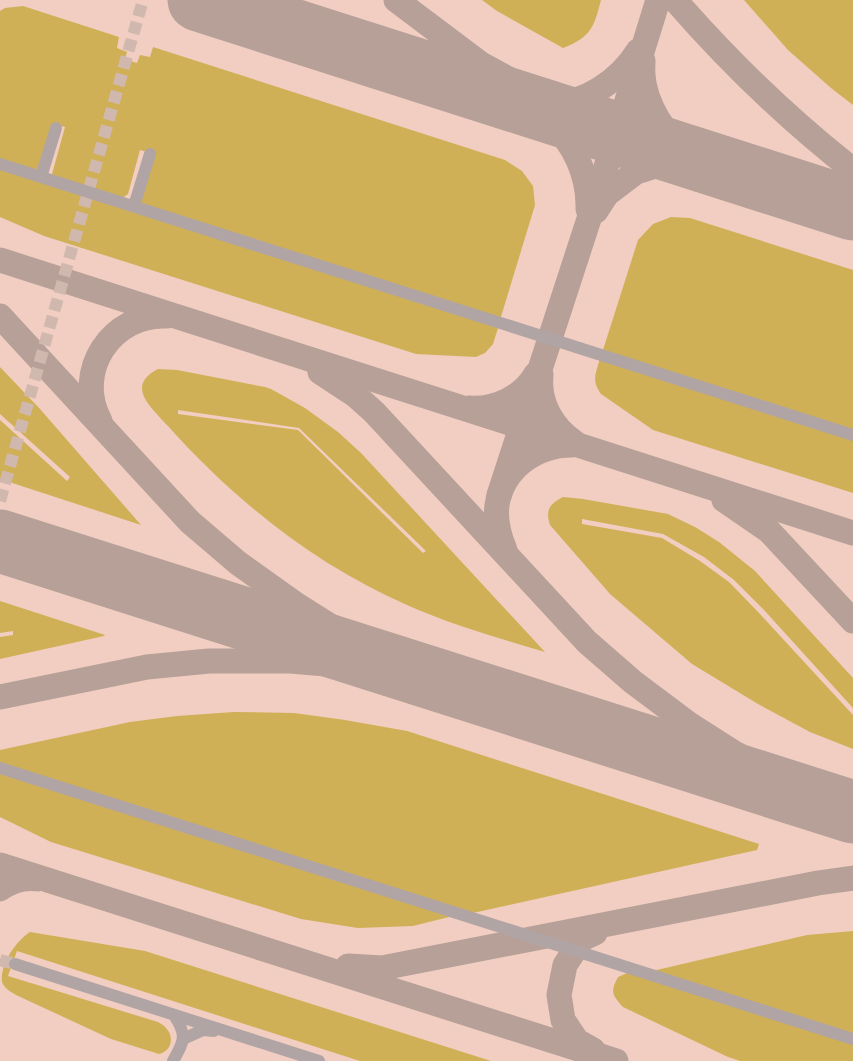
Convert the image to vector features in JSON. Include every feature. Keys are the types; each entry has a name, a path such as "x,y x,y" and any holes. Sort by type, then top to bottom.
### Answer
{"lane":[{"path":"40,177 56,128"},
{"path":"134,206 150,154"},
{"path":"0,164 853,435"},
{"path":"0,768 853,1039"},
{"path":"15,964 319,1061"},
{"path":"173,1061 183,1039 183,1031 174,1015"},
{"path":"183,1039 203,1030 225,1031"}],"shaded area":[{"path":"0,0 853,0 853,1061 0,1061"},
{"path":"482,0 601,0 590,30 580,40 563,48 497,11"},
{"path":"744,0 853,0 853,105 831,88 788,50"},
{"path":"23,6 119,37 117,48 127,52 125,59 137,63 140,55 150,57 153,47 505,160 522,171 533,186 535,205 500,320 141,206 139,198 153,154 140,150 128,194 121,199 53,177 52,174 65,127 53,124 39,170 0,161 0,11 5,8"},
{"path":"0,166 499,325 493,344 485,353 476,357 416,354 44,236 0,217"},
{"path":"671,217 690,218 853,270 853,433 602,353 638,240 653,224"},
{"path":"600,358 853,438 853,493 653,430 601,394 595,381"},
{"path":"0,367 40,409 141,525 0,479 0,420 67,481 70,477 0,414"},
{"path":"158,369 177,370 265,387 305,408 338,432 361,453 545,652 458,625 407,605 340,571 308,550 248,504 193,453 148,404 142,389 143,382 148,376","holes":["178,410 299,428 426,551 423,553 298,430 178,414"]},
{"path":"563,497 583,499 668,514 695,527 719,542 755,571 853,678 853,708 764,610 734,580 704,557 663,534 582,519 582,524 662,538 700,561 729,582 853,715 853,749 810,732 758,704 692,664 610,594 550,525 548,511 555,502"},
{"path":"0,601 105,635 0,659 0,637 13,635 13,631 0,633"},
{"path":"234,712 294,713 407,731 759,844 757,850 473,913 0,765 0,750 130,722 177,716"},
{"path":"0,770 457,915 413,926 358,928 301,919 51,842 0,817"},
{"path":"853,931 853,1037 648,972 807,935"},
{"path":"30,932 145,951 491,1061 360,1061 17,951 8,976 158,1022 163,1025 169,1032 171,1040 169,1047 163,1053 159,1054 111,1039 16,995 6,988 2,982 2,975 6,961 14,947"},
{"path":"632,971 853,1042 853,1061 740,1061 728,1057 623,1007 614,996 614,986 618,977"}],"taxiway":[{"path":"396,0 481,64 545,99 617,133"},
{"path":"499,495 617,133 658,0"},
{"path":"675,0 738,68 805,131 853,170"},
{"path":"549,104 575,100 600,89 621,72 638,51"},
{"path":"643,61 644,85 647,97 658,119 673,139 682,147 708,163"},
{"path":"523,103 549,120 573,149 583,172 588,196 588,209"},
{"path":"596,211 607,194 636,172 671,161 705,163"},
{"path":"0,260 853,533"},
{"path":"0,316 190,522 238,563 294,603 332,627 412,667 485,695"},
{"path":"100,421 93,402 91,383 95,365 103,349 115,335 130,324 147,318 167,316"},
{"path":"320,372 355,395 374,412 587,642 633,682 689,724 736,754 813,793 853,810"},
{"path":"469,408 489,407 507,400 524,389 536,374"},
{"path":"541,375 542,395 548,413 559,429 574,442"},
{"path":"505,550 498,528 497,505 500,492 506,480 523,461 534,454 546,449 572,445"},
{"path":"724,500 769,531 853,621"},
{"path":"0,697 147,667 209,661 290,661 350,666 413,678"},
{"path":"0,865 616,1061"},
{"path":"348,966 382,968 818,883 853,878"},
{"path":"0,889 18,880 38,879"},
{"path":"593,1050 577,1041 563,1020 559,995 565,965 582,939 595,933"}],"runway":[{"path":"199,0 853,209"},
{"path":"0,541 853,812"}],"tunnel":[{"path":"0,501 143,0"},
{"path":"0,960 15,964"}]}
